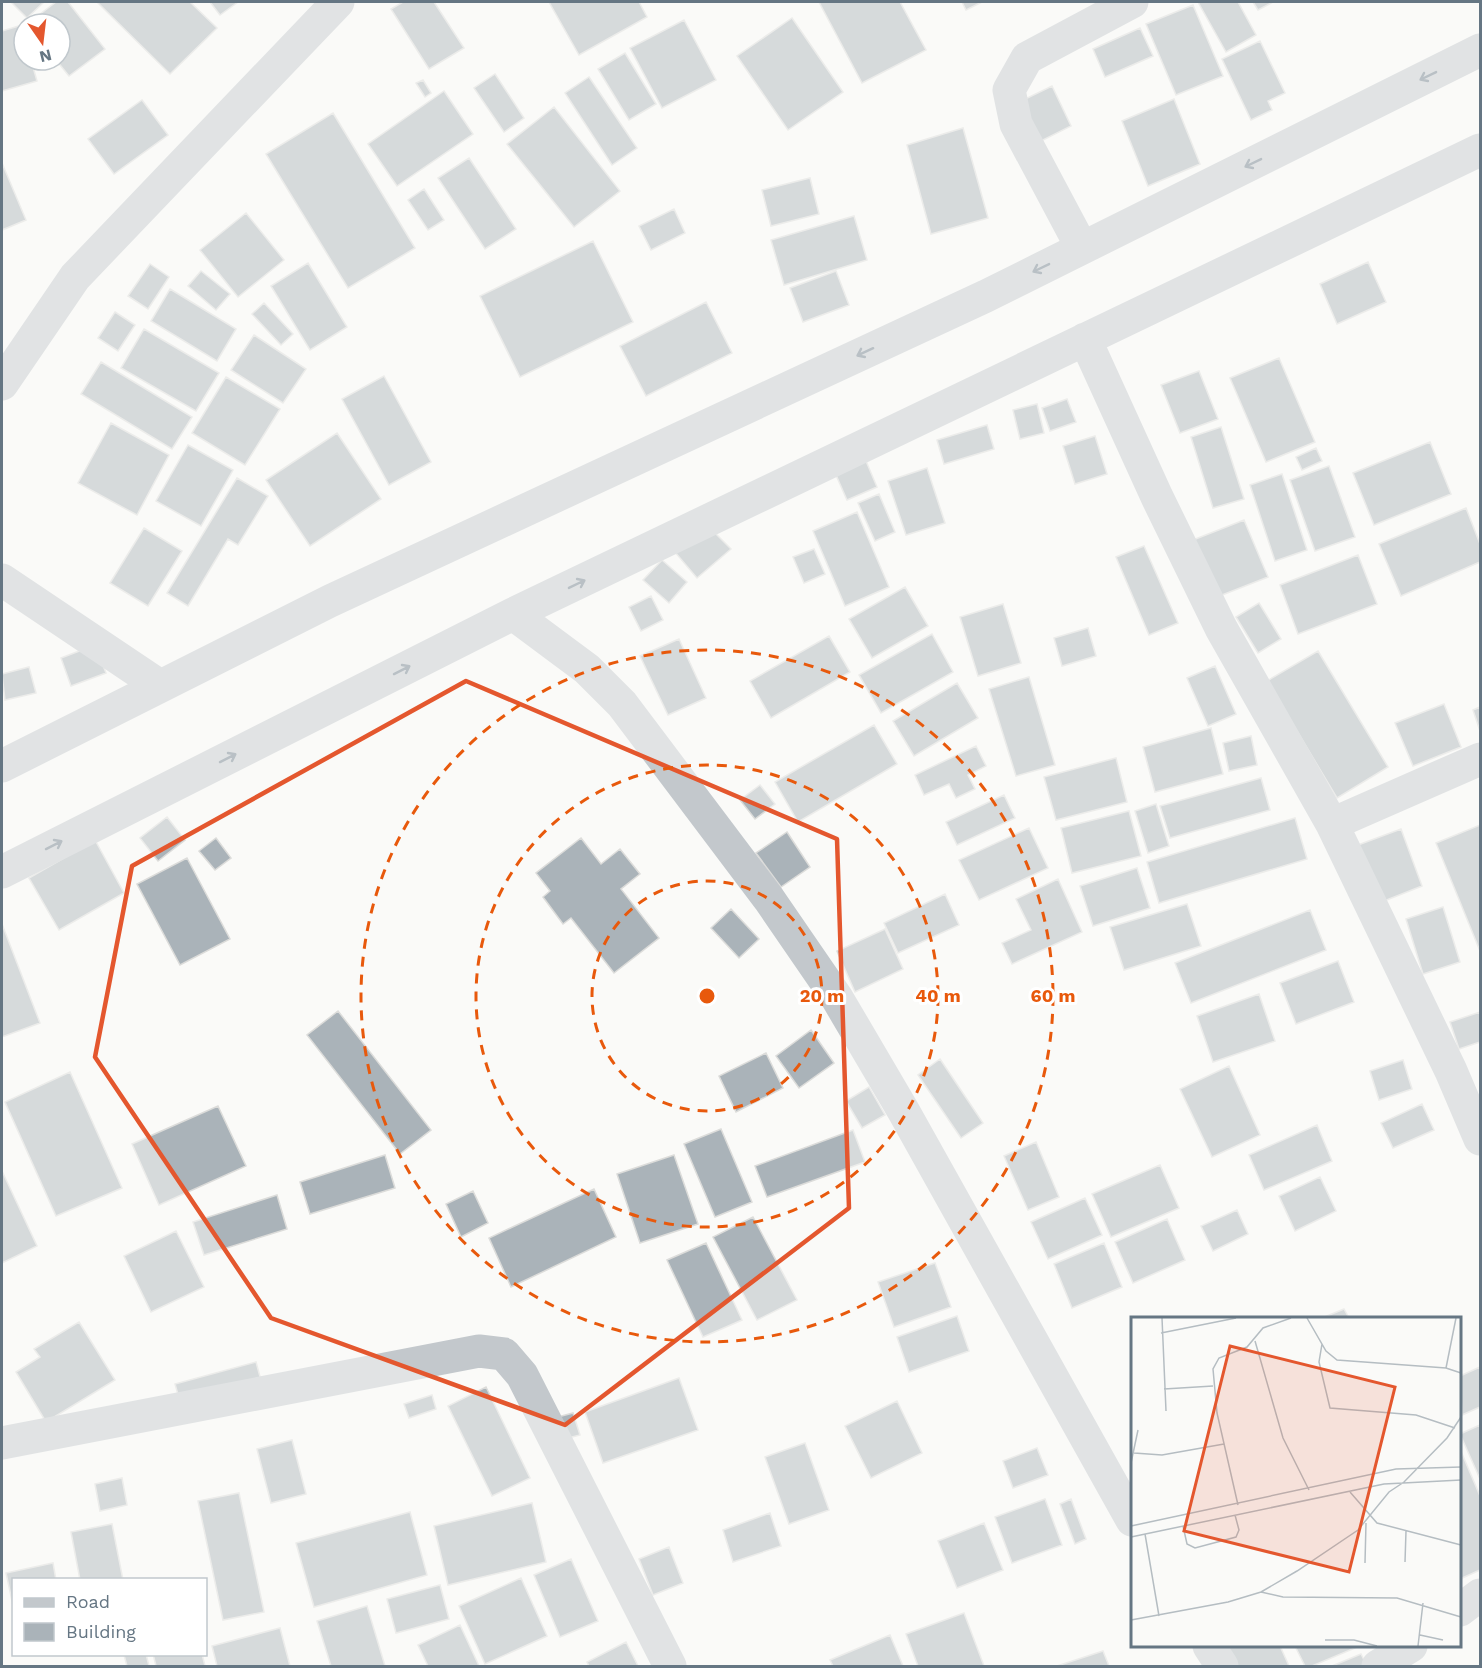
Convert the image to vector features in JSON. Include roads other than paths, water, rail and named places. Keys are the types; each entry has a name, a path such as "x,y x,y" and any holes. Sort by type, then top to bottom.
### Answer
{"street":[{"path":"2,384 75,277 338,2"},
{"path":"1082,248 1016,124 1009,90 1027,58 1132,2"},
{"path":"2,766 341,596 976,301 1480,50"},
{"path":"2,872 513,614 1480,150"},
{"path":"1085,339 1157,497 1221,628 1332,824 1480,1139"},
{"path":"2,580 160,686"},
{"path":"513,614 587,669 622,704 769,899 837,998 904,1112 1131,1518"},
{"path":"1332,824 1480,759"},
{"path":"2,1443 479,1351 504,1354 522,1375 670,1666"},
{"path":"1461,1609 1480,1595"},
{"path":"1210,1647 1222,1666"},
{"path":"1378,1666 1409,1647"}]}
